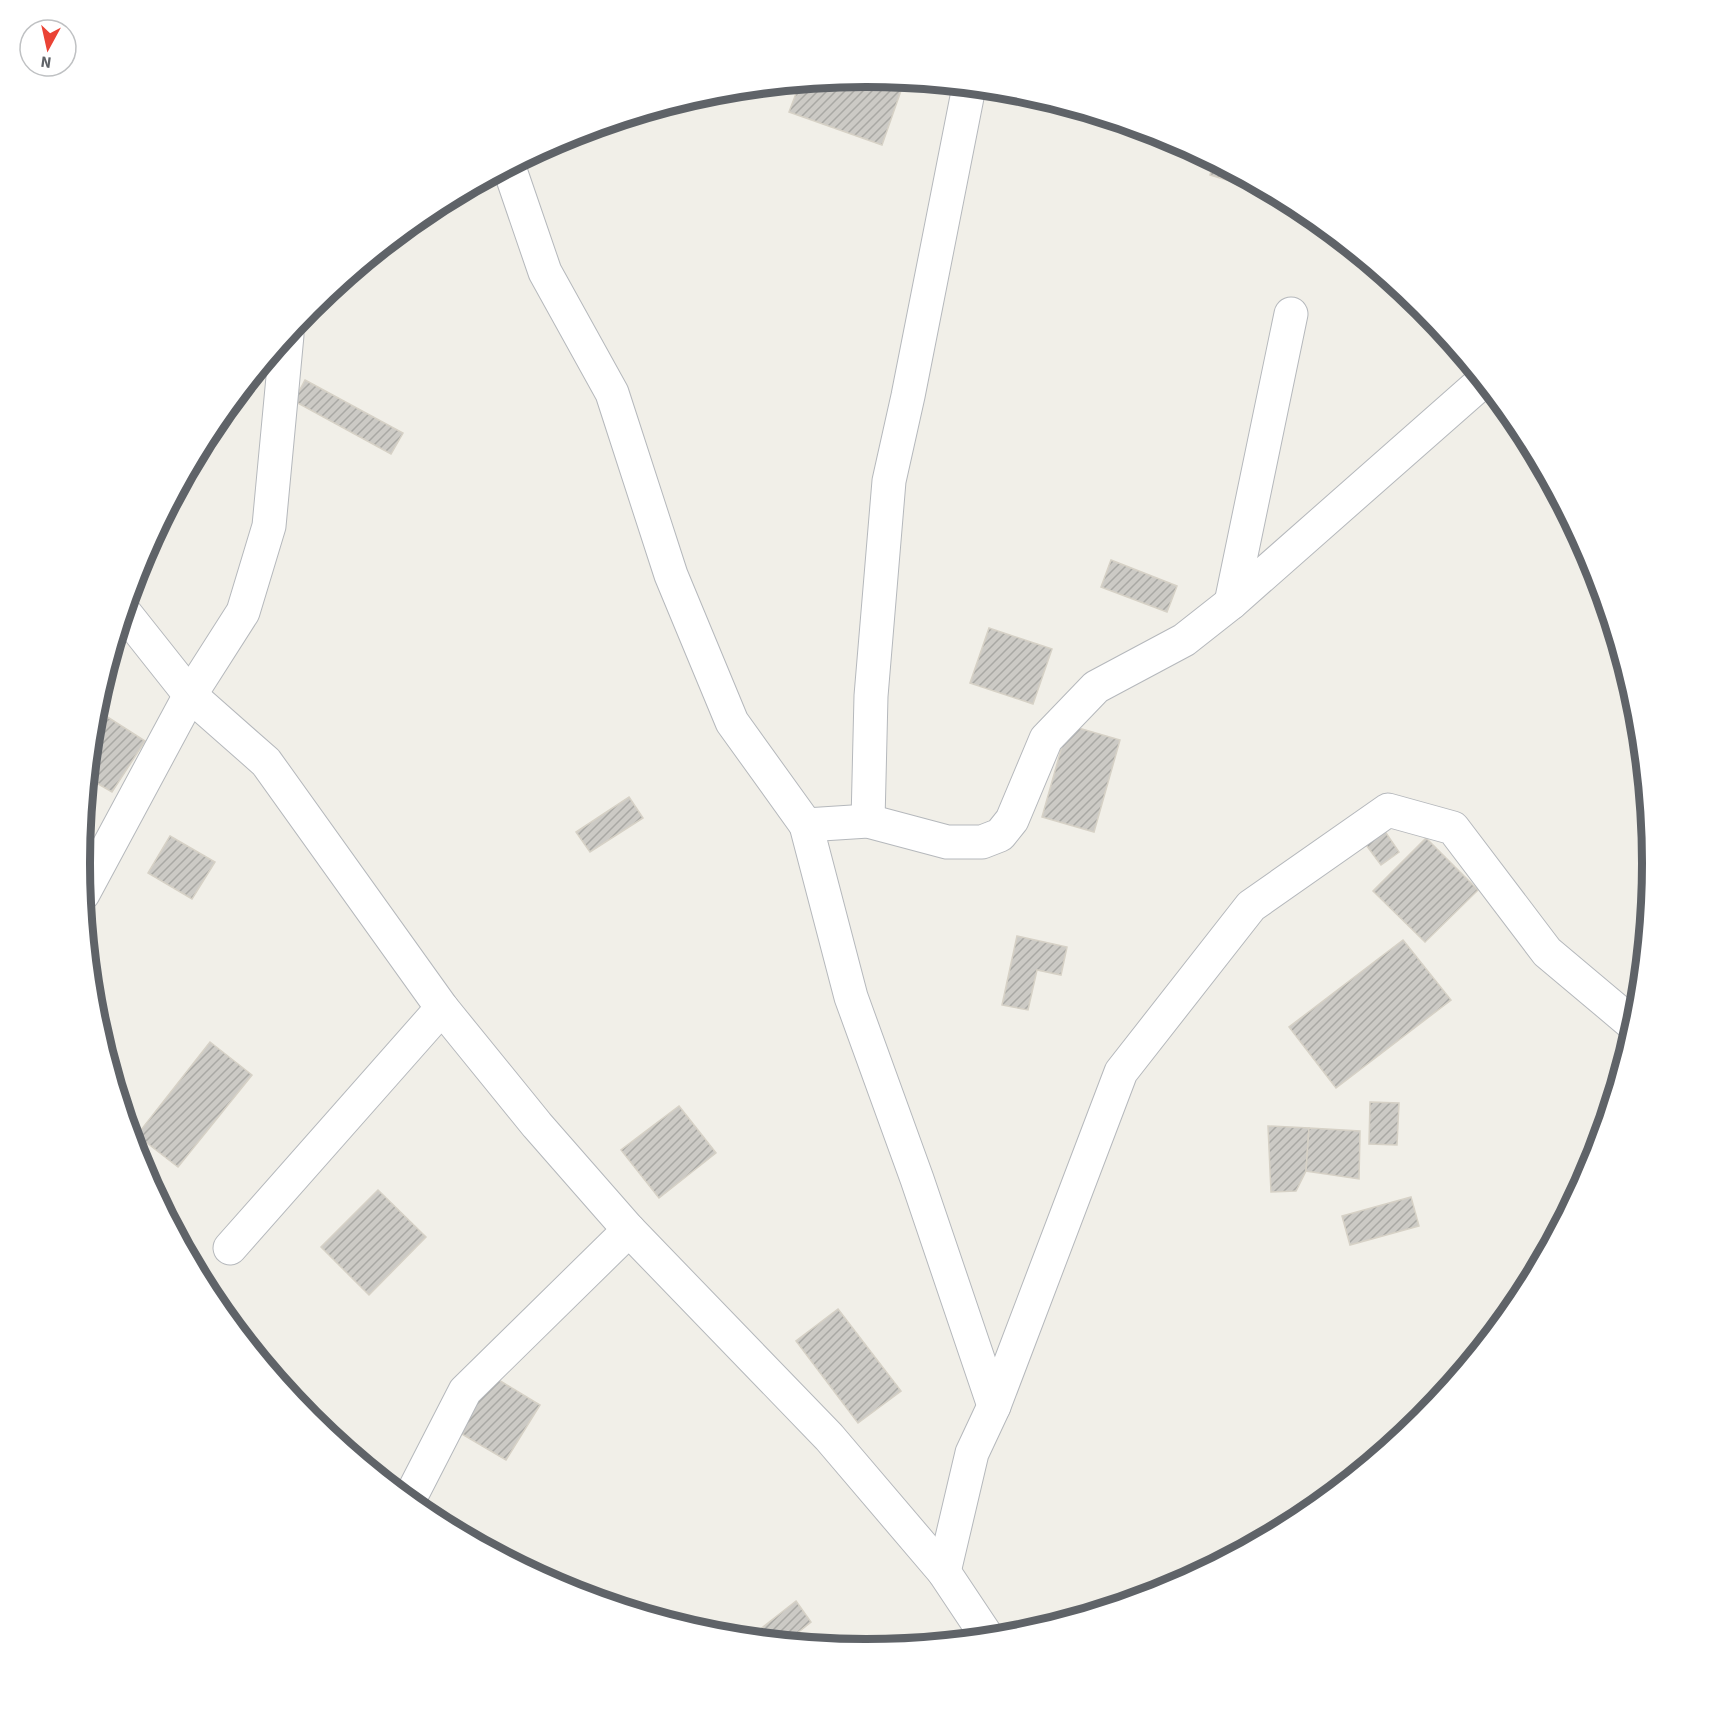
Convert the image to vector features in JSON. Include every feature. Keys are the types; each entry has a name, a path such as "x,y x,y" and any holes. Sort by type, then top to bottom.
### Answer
{"street":[{"path":"868,821 871,696 889,481 968,94"},
{"path":"511,173 545,272 612,393 671,575 732,722 806,825 850,997 918,1179 994,1406"},
{"path":"1231,603 1291,314"},
{"path":"91,880 190,695 243,612 269,526 286,348"},
{"path":"806,825 868,821 947,842 982,842 1000,835 1012,820 1046,740 1096,687 1184,640 1231,603 1478,386"},
{"path":"130,620 190,695 266,762 442,1008 537,1125 629,1230 829,1437 944,1572 982,1630"},
{"path":"944,1572 972,1453 994,1406 1121,1072 1251,906 1388,810 1453,828 1547,952 1627,1019"},
{"path":"230,1248 442,1008"},
{"path":"413,1492 465,1391 629,1230"}],"building":[{"path":"866,87 902,88 882,145 789,112 797,91"},
{"path":"1212,168 1243,185 1210,175"},
{"path":"305,380 403,433 391,454 294,401"},
{"path":"1111,560 1177,586 1167,612 1101,587"},
{"path":"989,628 1052,649 1033,704 970,683"},
{"path":"105,715 145,741 112,792 95,782"},
{"path":"1068,725 1120,740 1094,832 1042,817"},
{"path":"629,797 643,818 590,852 576,832"},
{"path":"1384,830 1399,852 1381,865 1361,838"},
{"path":"170,836 215,862 192,899 148,873"},
{"path":"1426,838 1478,890 1425,942 1373,891"},
{"path":"1017,936 1067,947 1061,975 1037,970 1028,1010 1002,1005"},
{"path":"1403,940 1451,1000 1336,1088 1289,1027"},
{"path":"210,1042 252,1075 178,1167 142,1139 139,1132"},
{"path":"1370,1102 1399,1103 1397,1145 1369,1144"},
{"path":"679,1106 716,1153 659,1198 621,1150"},
{"path":"1268,1126 1309,1128 1306,1171 1296,1191 1271,1192"},
{"path":"1309,1128 1360,1131 1359,1179 1306,1171"},
{"path":"378,1190 426,1237 369,1295 321,1247"},
{"path":"1411,1197 1419,1226 1350,1245 1342,1216"},
{"path":"838,1309 901,1391 858,1423 796,1341"},
{"path":"489,1374 540,1405 506,1460 455,1430"},
{"path":"796,1601 811,1622 795,1635 758,1631"}]}
